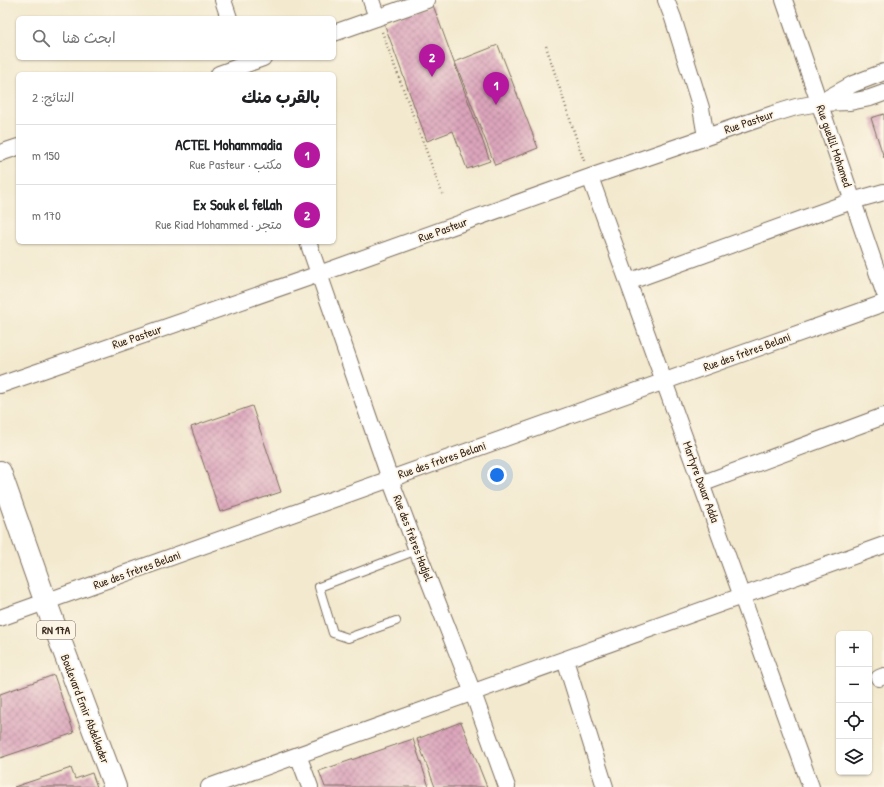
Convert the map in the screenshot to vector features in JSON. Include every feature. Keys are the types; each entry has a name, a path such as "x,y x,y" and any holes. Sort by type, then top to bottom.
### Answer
{"main road":[{"name":"Boulevard Emir Abdelkader","path":"0,472 46,603 115,787"}],"street":[{"path":"222,0 228,16"},
{"path":"371,0 377,18"},
{"path":"336,32 427,0"},
{"path":"666,0 701,108 706,137"},
{"name":"Rue guellil Mohamed","path":"784,0 884,292"},
{"path":"224,72 258,60"},
{"name":"Rue Pasteur","path":"0,385 706,137 796,107 819,103 853,84 884,72"},
{"path":"819,103 850,102 870,98 884,93"},
{"path":"0,153 16,148"},
{"name":"Martyre Douar Adda","path":"590,177 811,787"},
{"path":"628,282 852,201 884,192"},
{"name":"Rue des frères Hadjel","path":"309,244 390,479 473,692 506,787"},
{"name":"Rue des frères Belani","path":"0,618 46,603 884,303"},
{"path":"701,484 884,416"},
{"path":"209,787 884,545"},
{"path":"565,660 605,787"},
{"path":"298,755 310,787"}],"lane":[{"path":"396,621 348,638 333,633 319,587 417,550"}],"path":[{"path":"377,18 443,196"},
{"path":"546,46 590,177"}],"building":[{"path":"433,5 490,161 467,169 453,131 427,141 384,23"},
{"path":"498,45 538,148 495,165 455,62"},
{"path":"884,114 884,158 871,118"},
{"path":"252,406 281,492 220,512 191,427"},
{"path":"54,675 74,733 0,758 0,694"},
{"path":"461,722 487,787 435,787 417,739"},
{"path":"413,739 429,787 325,787 319,771"},
{"path":"71,768 75,779 92,773 97,787 14,787"}],"place":[{"name":"Ex Souk el fellah","path":"432,77"},
{"name":"ACTEL Mohammadia","path":"496,105"}]}
